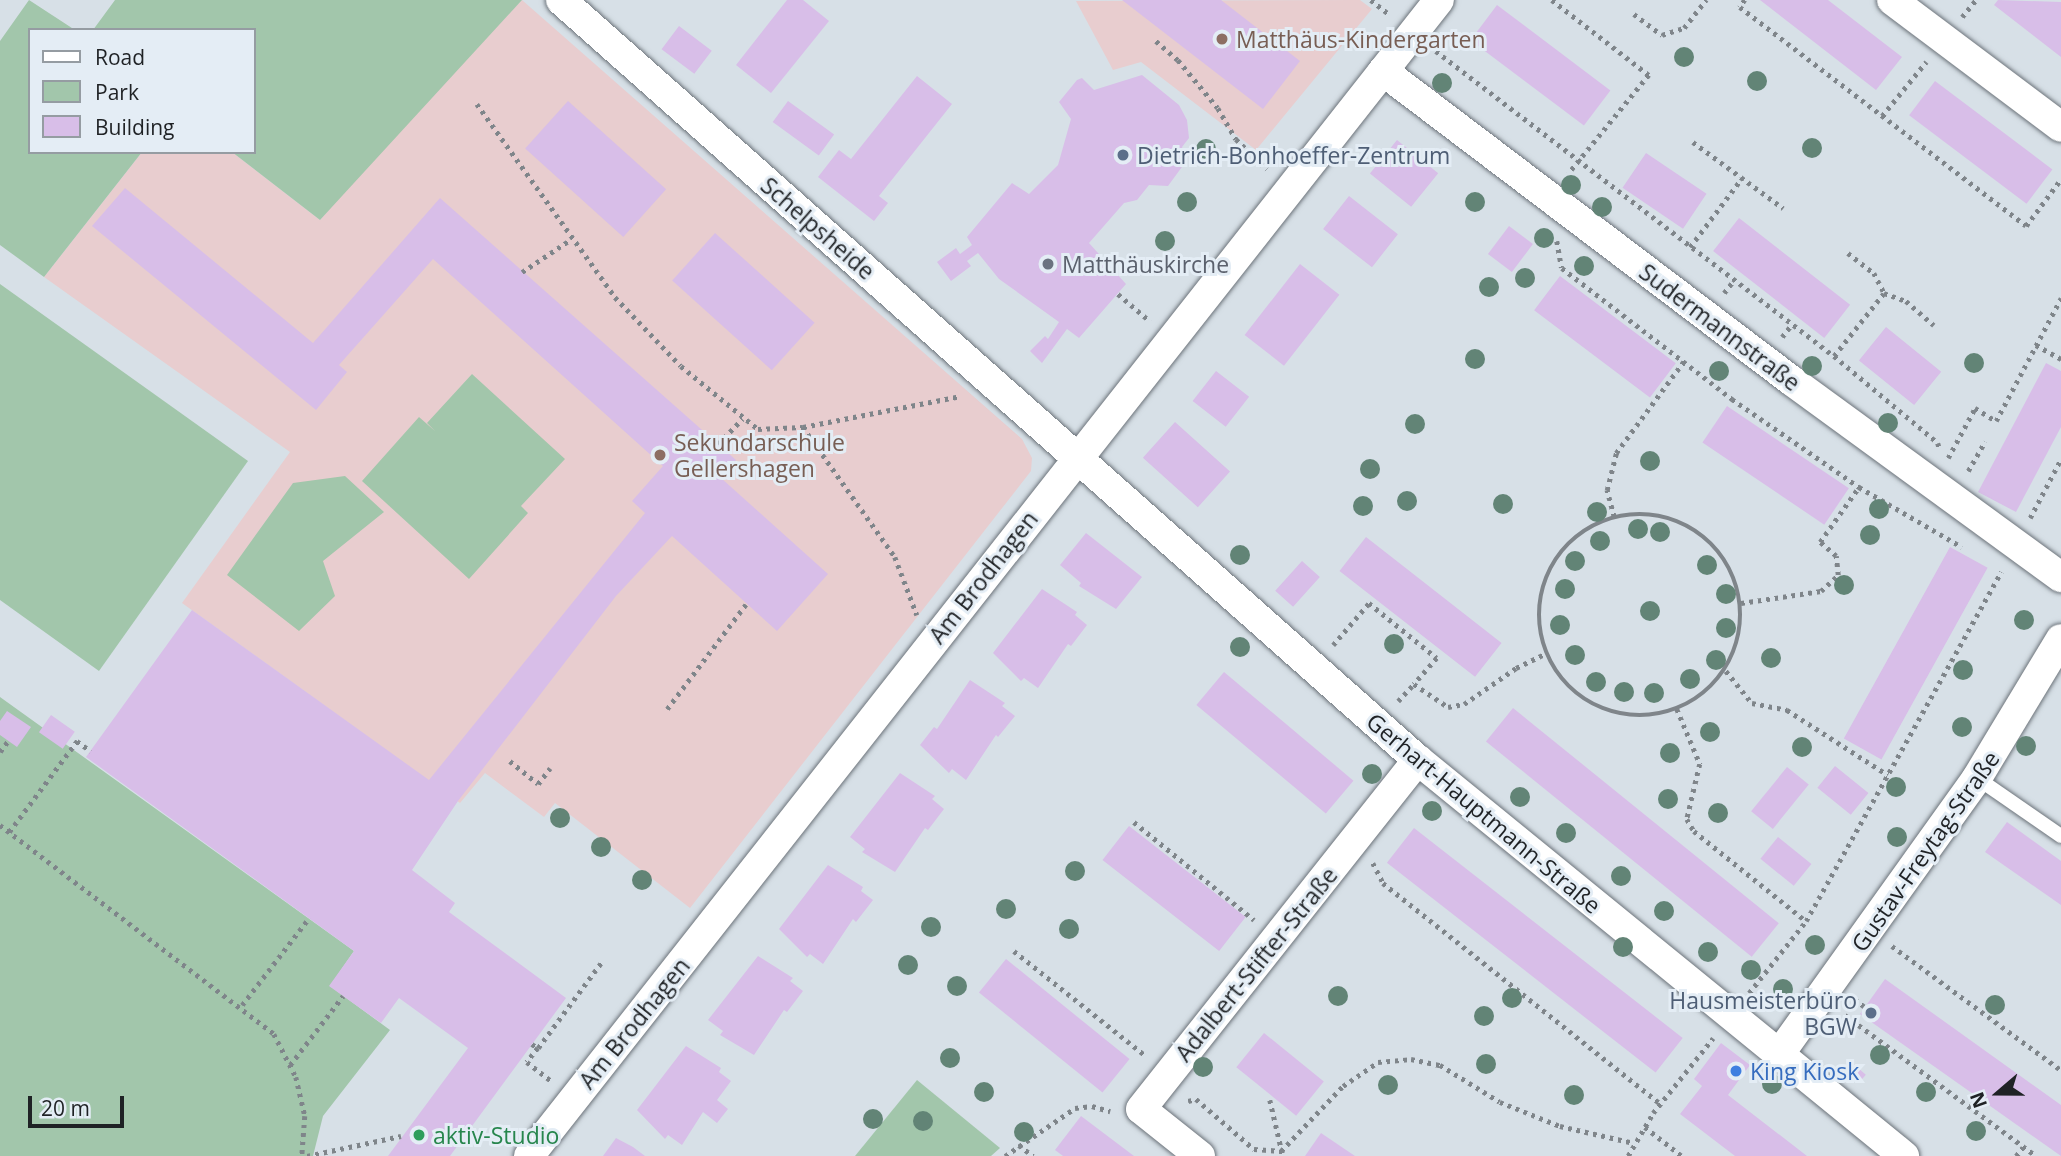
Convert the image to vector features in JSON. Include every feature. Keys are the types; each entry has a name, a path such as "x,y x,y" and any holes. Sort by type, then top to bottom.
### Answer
{"street":[{"name":"Schelpsheide","path":"561,0 1077,456"},
{"name":"Am Brodhagen","path":"529,1156 1077,456 1439,0"},
{"path":"1892,0 2061,127"},
{"name":"Sudermannstraße","path":"1383,71 1549,197 2009,557 2061,577"},
{"name":"Gerhart-Hauptmann-Straße","path":"1077,456 1418,760 1730,1017 1904,1156"},
{"name":"Gustav-Freytag-Straße","path":"1778,1056 1978,778 2060,644"},
{"name":"Adalbert-Stifter-Straße","path":"1141,1109 1418,760"},
{"path":"1141,1109 1200,1156"}],"lane":[{"path":"1978,778 2061,836"}],"path":[{"path":"1552,0 1649,75 1549,197 1562,268 1684,361 1858,487 1969,551"},
{"path":"1634,15 1662,35 1684,28 1706,0"},
{"path":"1745,0 1740,7 2026,226 2061,179"},
{"path":"1413,33 1834,356 1938,443 1944,465 1975,408 1996,421 2061,298"},
{"path":"1156,41 1178,60 1257,161 1292,188"},
{"path":"477,104 570,240 615,297 681,366 758,429 774,432 1000,388"},
{"path":"1693,142 1783,208"},
{"path":"1690,247 1742,178"},
{"path":"522,272 570,240"},
{"path":"1848,253 1874,273 1884,293 1906,301 1934,325"},
{"path":"1834,356 1884,293"},
{"path":"1118,295 1171,338"},
{"path":"2036,345 2061,359"},
{"path":"1614,517 1607,490 1616,453 1684,361"},
{"path":"719,444 742,418"},
{"path":"803,427 895,557 927,649"},
{"path":"1628,1156 1661,1104 1806,921 2061,459"},
{"path":"1741,603 1821,591 1838,575 1836,556 1820,542 1858,487"},
{"path":"1646,514 1680,522 1709,541 1730,569 1741,603 1739,638 1726,671 1702,696 1677,709 1639,717 1607,712 1578,696 1556,673 1547,653 1538,612 1545,580 1560,552 1584,530 1614,517 1646,514"},
{"path":"1991,564 2009,557"},
{"path":"1313,667 1369,603 1437,658 1377,724"},
{"path":"667,709 746,604"},
{"path":"1414,684 1448,707 1464,704 1516,668 1547,653"},
{"path":"1726,671 1752,703 1787,710 1888,775"},
{"path":"1677,709 1700,764 1687,819 1694,831 1806,921"},
{"path":"0,752 8,741"},
{"path":"9,832 77,741 91,751"},
{"path":"510,761 538,784 550,768"},
{"path":"1134,822 1277,938"},
{"path":"0,825 242,1005 274,1034 290,1065 305,1116 305,1156 401,1136"},
{"path":"1360,834 1383,883 1661,1104"},
{"path":"242,1005 309,918"},
{"path":"1871,930 2061,1070"},
{"path":"1014,951 1169,1074"},
{"path":"573,1098 527,1062 601,963"},
{"path":"290,1065 343,996"},
{"path":"1821,997 2036,1156"},
{"path":"532,1044 538,1048"},
{"path":"1282,1153 1343,1086 1378,1062 1411,1059 1440,1065 1500,1102 1560,1126 1634,1143"},
{"path":"1005,1156 1075,1108 1093,1106 1121,1113 1196,1099 1254,1149 1282,1153"},
{"path":"1270,1100 1282,1153"},
{"path":"1644,1127 1682,1156"},
{"path":"1019,1145 1033,1156"},
{"path":"2016,1156 2023,1147"}],"shaded area":[{"name":"Sekundarschule Gellershagen","path":"522,0 1022,439 1032,458 1031,471 690,908 555,803 544,817 485,773 460,803 182,603 290,452 44,277 140,154 235,154 320,220 413,113"},
{"path":"1360,0 1372,9 1256,150 1141,62 1113,70 1076,1"}],"green space":[{"path":"29,0 72,28 28,28 28,154 140,154 44,277 0,245 0,41"},
{"path":"115,0 522,0 320,220 235,154 256,154 256,28 94,28"},
{"path":"0,284 248,461 99,671 0,600"},
{"path":"472,374 565,459 521,506 528,513 469,579 362,481 419,417 435,431 427,423"},
{"path":"345,476 384,512 323,561 335,596 299,631 227,575 293,483"},
{"path":"0,697 354,951 330,986 390,1030 323,1116 313,1156 0,1156"},
{"path":"917,1080 1000,1148 991,1156 855,1156"}],"building":[{"path":"787,0 803,0 829,21 771,93 736,65"},
{"name":"Matthäus-Kindergarten","path":"1122,0 1221,0 1300,61 1263,109"},
{"path":"1760,0 1828,0 1902,57 1876,90"},
{"path":"1998,0 2061,2 2061,57 1994,5"},
{"path":"1497,5 1610,90 1584,126 1471,40"},
{"path":"679,26 712,51 694,74 662,49"},
{"path":"1142,75 1179,105 1187,120 1189,138 1182,147 1187,160 1168,186 1149,185 1137,200 1124,203 1089,243 1126,284 1079,338 1067,329 1042,363 1030,351 1045,336 1048,339 1059,322 999,279 978,253 967,261 971,266 951,281 937,262 956,248 960,254 972,245 967,237 1012,183 1029,194 1058,165 1071,119 1059,102 1077,80 1082,78 1094,90"},
{"path":"917,76 952,104 879,196 888,203 874,221 818,177 839,150 851,159"},
{"path":"1935,81 2052,169 2027,204 1909,115"},
{"path":"568,101 666,189 623,237 525,149"},
{"path":"788,101 834,135 819,156 773,122"},
{"path":"1397,140 1438,173 1411,207 1370,173"},
{"path":"1646,153 1707,194 1683,229 1623,188"},
{"path":"125,188 313,343 440,198 736,460 721,478 828,574 777,631 672,536 616,596 458,801 412,870 455,903 449,912 566,998 450,1156 388,1156 468,1048 399,998 381,1023 329,986 354,951 86,757 192,610 429,780 645,513 632,501 663,466 433,259 339,365 347,372 316,410 92,226"},
{"path":"1349,196 1398,234 1372,267 1323,229"},
{"path":"1739,218 1850,305 1824,338 1713,251"},
{"path":"1509,226 1533,244 1512,272 1488,254"},
{"path":"715,233 815,323 772,370 672,281"},
{"path":"1300,264 1339,295 1284,366 1245,335"},
{"path":"1560,276 1676,363 1650,398 1534,310"},
{"path":"1886,327 1941,372 1914,405 1859,360"},
{"path":"2046,363 2061,371 2061,427 2016,512 1978,492"},
{"path":"1216,371 1249,397 1226,427 1193,401"},
{"path":"1727,406 1849,488 1824,525 1702,442"},
{"path":"1175,422 1230,472 1198,507 1143,458"},
{"path":"1086,533 1142,577 1116,609 1079,586 1081,583 1060,565"},
{"path":"1366,537 1502,643 1475,677 1340,571"},
{"path":"1950,547 1988,568 1881,759 1844,739"},
{"path":"1302,561 1320,577 1293,607 1275,591"},
{"path":"1042,589 1077,612 1075,615 1087,625 1071,646 1068,644 1038,688 1024,678 1021,681 993,653"},
{"path":"1224,672 1353,781 1326,814 1196,705"},
{"path":"970,680 1005,703 1002,706 1015,716 998,737 996,735 966,780 952,769 949,773 920,745 934,727 937,729"},
{"path":"1513,708 1779,923 1752,957 1486,741"},
{"path":"7,711 31,727 17,747 0,735 0,721"},
{"path":"51,715 75,732 63,749 39,732"},
{"path":"1835,766 1868,793 1851,815 1817,788"},
{"path":"1787,767 1809,785 1773,829 1751,811"},
{"path":"900,773 935,796 932,799 944,809 928,830 925,828 895,872 862,852 865,849 850,837"},
{"path":"2007,822 2061,861 2061,905 1985,852"},
{"path":"1129,826 1246,917 1219,951 1103,860"},
{"path":"1414,828 1683,1038 1656,1073 1387,863"},
{"path":"1778,837 1811,864 1794,886 1760,859"},
{"path":"828,865 863,887 861,891 873,900 856,922 853,919 823,964 810,954 807,957 779,929"},
{"path":"758,956 793,978 790,981 803,991 787,1012 784,1010 754,1055 720,1035 723,1031 708,1020"},
{"path":"1006,959 1130,1059 1103,1092 979,992"},
{"path":"1885,979 2061,1105 2061,1156 1860,1014"},
{"path":"1264,1033 1324,1081 1296,1116 1236,1067"},
{"path":"1721,1043 1750,1065 1728,1095 1807,1156 1735,1156 1680,1114 1702,1086 1694,1079"},
{"path":"686,1046 721,1068 719,1072 731,1081 717,1100 728,1109 717,1123 703,1112 682,1145 668,1135 665,1139 637,1110"},
{"path":"1850,1061 1866,1075 1859,1083 1843,1069"},
{"path":"1081,1116 1134,1156 1063,1156 1055,1150"},
{"path":"1321,1133 1355,1156 1305,1156"},
{"path":"616,1138 633,1147 645,1156 603,1156"}],"place":[{"name":"Matthäus-Kindergarten","path":"1222,39"},
{"name":"Dietrich-Bonhoeffer-Zentrum","path":"1123,155"},
{"name":"Matthäuskirche","path":"1048,264"},
{"name":"Sekundarschule Gellershagen","path":"660,455"},
{"name":"Hausmeisterbüro BGW","path":"1871,1013"},
{"name":"King Kiosk","path":"1736,1071"},
{"name":"aktiv-Studio","path":"419,1135"}]}
